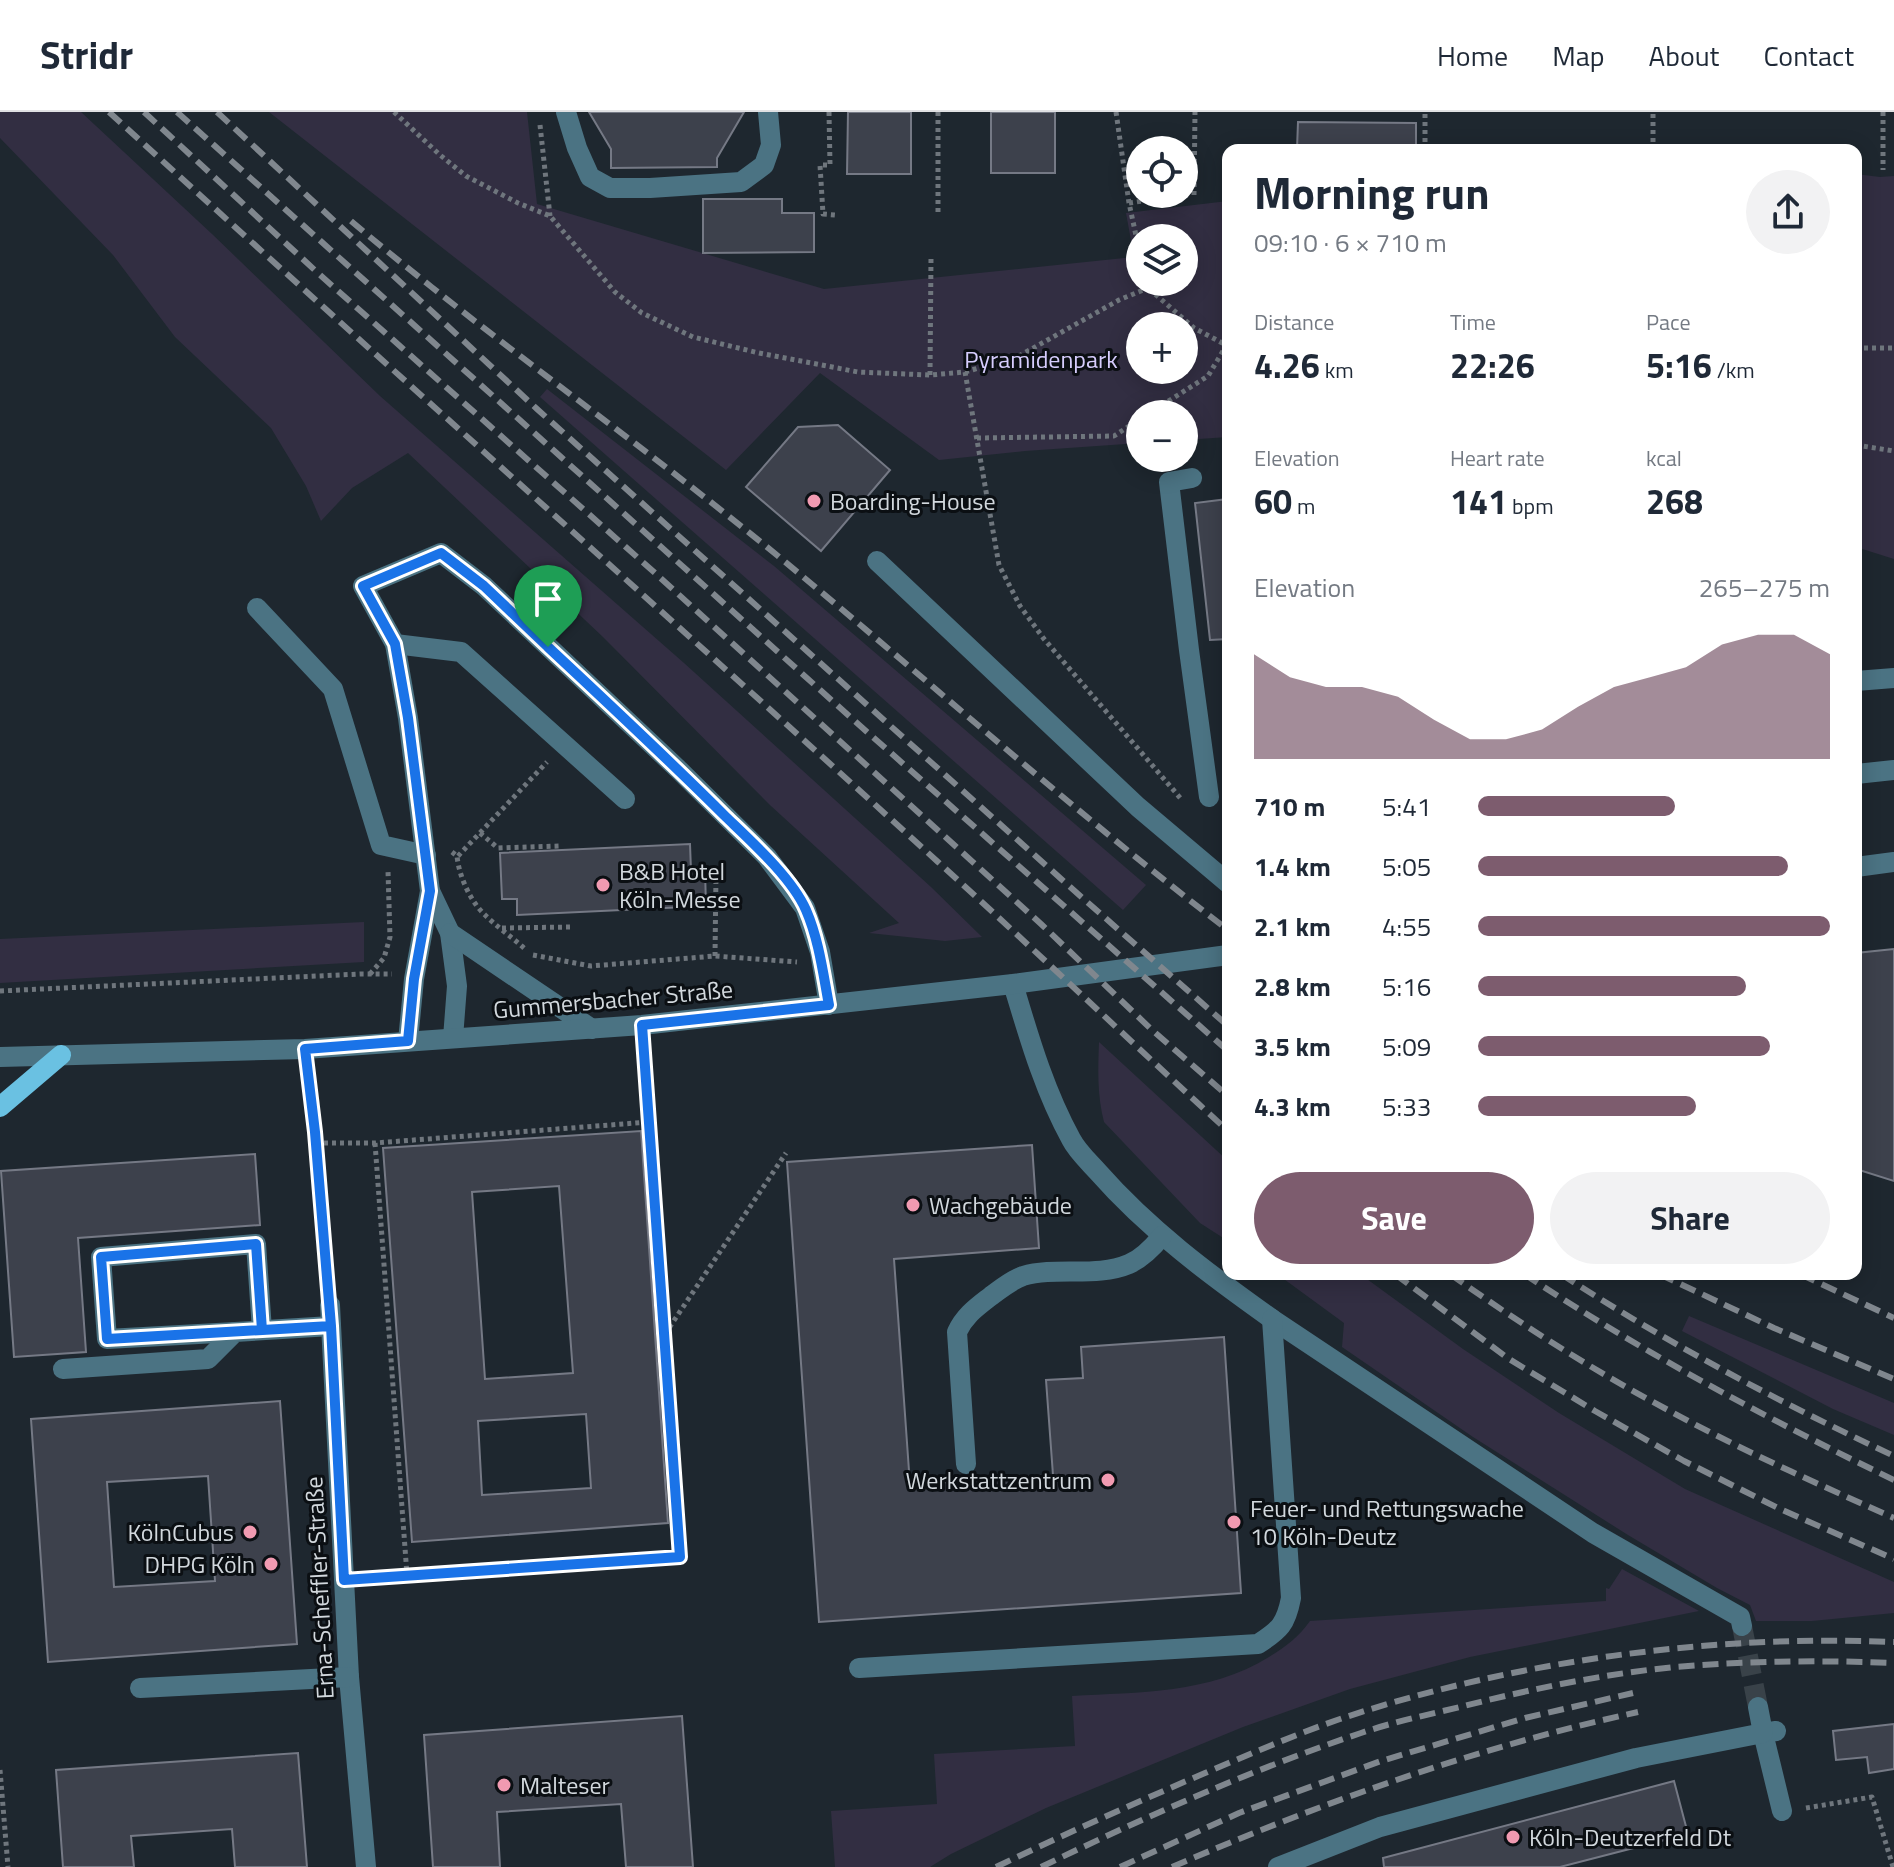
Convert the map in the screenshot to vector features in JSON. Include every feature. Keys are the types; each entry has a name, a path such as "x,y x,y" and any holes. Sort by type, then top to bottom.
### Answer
{"main road":[{"path":"0,1107 61,1055"}],"street":[{"path":"566,112 590,177 610,188 741,182 764,165 771,145 768,112"},
{"path":"1192,478 1169,482 1209,797"},
{"path":"408,1041 414,979 430,891 408,718 395,644 363,586 441,553 495,596 767,857 805,908 822,963 829,1005"},
{"path":"877,561 1138,807 1222,878"},
{"path":"257,608 333,689 381,845 426,855"},
{"path":"395,644 461,652 625,799"},
{"path":"1862,681 1894,678"},
{"path":"1862,773 1894,770"},
{"path":"1862,866 1894,862"},
{"path":"430,891 450,933 457,986 453,1038"},
{"path":"450,933 592,1029"},
{"name":"Gummersbacher Straße","path":"0,1057 305,1049 642,1025 1013,984 1222,956"},
{"path":"1013,984 1041,1074 1072,1142 1162,1236 1272,1319 1593,1533 1740,1617 1742,1626"},
{"path":"966,1464 957,1332 964,1318 1009,1283 1024,1276 1113,1270 1132,1263 1148,1252 1162,1236"},
{"path":"262,1330 256,1244 101,1257 107,1339 331,1326"},
{"name":"Erna-Scheffler-Straße","path":"330,1305 349,1677 366,1867"},
{"path":"859,1668 1258,1644 1276,1633 1287,1618 1291,1598 1272,1319"},
{"path":"63,1369 208,1359 235,1332"},
{"path":"140,1688 349,1677"},
{"path":"1758,1707 1770,1732 1782,1811"},
{"path":"1278,1867 1380,1827 1636,1758 1770,1732"}],"path":[{"path":"394,112 466,176 550,216 615,292 642,313 693,337 858,372 930,375 965,372 1019,356 1126,296"},
{"path":"539,112 550,216"},
{"path":"829,112 830,165 820,165 823,214 835,215"},
{"path":"938,112 938,215"},
{"path":"1116,112 1126,182"},
{"path":"1195,112 1195,136"},
{"path":"1425,112 1425,144"},
{"path":"1653,112 1653,142"},
{"path":"1883,112 1883,170"},
{"path":"930,375 931,258"},
{"path":"1159,296 1194,328 1222,343"},
{"path":"1862,348 1894,348"},
{"path":"1170,400 1208,376 1222,354"},
{"path":"965,372 999,565 1020,606 1044,639 1185,804"},
{"path":"977,438 1114,436 1126,428"},
{"path":"1862,446 1894,451"},
{"path":"564,743 457,856 459,870 483,914 534,957 591,966 715,956 822,963"},
{"path":"480,833 498,848 560,846"},
{"path":"370,974 384,958 390,937 387,846"},
{"path":"715,956 716,874"},
{"path":"501,928 572,927"},
{"path":"0,991 370,974 414,979"},
{"path":"344,1580 680,1557 642,1025"},
{"path":"305,1049 330,1305"},
{"path":"316,1143 375,1143 649,1122"},
{"path":"375,1143 407,1575"},
{"path":"664,1334 786,1153"},
{"path":"0,1770 8,1867"},
{"path":"1782,1811 1872,1797 1893,1867"}],"green space":[{"path":"0,112 81,112 380,396 684,663 982,937 945,941 869,933 899,923 771,806 603,637 408,453 352,488 321,521 306,486 271,428 175,337 113,255 0,138"},
{"name":"Pyramidenpark","path":"269,112 527,112 537,204 824,289 1126,258 1126,296 1198,296 1198,224 1128,224 1126,213 1198,208 1198,205 1222,202 1222,437 1198,439 1198,400 1126,400 1126,444 939,460 820,373 726,470"},
{"path":"1862,175 1894,176 1894,559 1862,549"},
{"path":"547,389 774,566 1146,885 1123,910 540,397"},
{"path":"364,922 364,962 0,983 0,939"},
{"path":"1099,1042 1222,1155 1222,1237 1200,1223 1104,1122 1098,1072"},
{"path":"1285,1280 1368,1280 1463,1349 1559,1413 1685,1489 1894,1582 1894,1613 1812,1621 1756,1621 1750,1605 1628,1535 1473,1437 1342,1347 1344,1323"},
{"path":"1689,1316 1894,1403 1894,1435 1833,1409 1682,1331"},
{"path":"1622,1569 1699,1611 1470,1657 1350,1689 1243,1727 1046,1808 930,1867 835,1867 831,1811 937,1804 934,1754 1075,1746 1072,1696 1173,1689 1222,1678 1275,1653 1310,1621 1606,1601 1606,1588 1609,1589"}],"building":[{"path":"589,112 744,112 717,158 717,167 611,168 611,149"},
{"path":"848,112 911,112 911,174 847,174"},
{"path":"991,112 1055,112 1055,173 991,173"},
{"path":"1298,122 1416,123 1416,144 1297,144"},
{"path":"703,199 782,199 782,213 814,213 814,252 703,253"},
{"name":"Boarding-House","path":"838,425 890,470 821,551 746,487 798,427"},
{"path":"1222,500 1222,639 1210,640 1195,503"},
{"name":"B&B Hotel Köln-Messe","path":"690,844 691,871 705,870 706,906 517,915 517,899 502,899 500,853"},
{"path":"1894,949 1894,1181 1862,1171 1862,952"},
{"path":"641,1131 668,1523 412,1542 383,1148","holes":["559,1186 573,1373 485,1379 472,1192","586,1414 591,1488 482,1495 478,1421"]},
{"name":"Werkstattzentrum","path":"1032,1145 1039,1248 894,1259 910,1485 1053,1475 1046,1380 1083,1378 1081,1347 1224,1337 1241,1593 819,1622 787,1162"},
{"path":"255,1154 260,1225 78,1238 86,1352 14,1357 1,1171"},
{"name":"KölnCubus","path":"280,1401 297,1644 48,1662 31,1419","holes":["208,1476 215,1581 114,1587 107,1482"]},
{"path":"682,1716 693,1867 626,1867 621,1804 497,1812 500,1867 433,1867 424,1735"},
{"path":"1894,1724 1894,1769 1869,1773 1867,1757 1836,1760 1833,1731"},
{"path":"298,1753 307,1867 235,1867 232,1829 131,1836 134,1867 63,1867 56,1770"},
{"path":"1674,1781 1688,1834 1560,1867 1384,1867 1383,1858"}],"tunnel":[{"path":"1742,1626 1758,1707"}],"railway":[{"path":"109,112 938,862 1222,1125"},
{"path":"144,112 1222,1091"},
{"path":"177,112 857,723 1222,1046"},
{"path":"217,112 537,409 1222,1021"},
{"path":"351,221 456,307 778,556 1057,792 1222,925"},
{"path":"1403,1280 1509,1359 1595,1411 1684,1461 1780,1509 1894,1559"},
{"path":"1459,1280 1557,1346 1640,1395 1752,1453 1894,1518"},
{"path":"1534,1280 1705,1383 1894,1480"},
{"path":"1571,1280 1724,1371 1894,1456"},
{"path":"1672,1280 1894,1379"},
{"path":"1813,1280 1894,1318"},
{"path":"996,1867 1153,1796 1306,1732 1340,1719 1474,1681 1543,1667 1684,1648 1755,1642 1894,1642"},
{"path":"1041,1867 1159,1812 1320,1747 1373,1729 1487,1700 1594,1678 1675,1667 1784,1662 1894,1663"},
{"path":"1120,1867 1239,1813 1381,1761 1525,1718 1633,1693"},
{"path":"1172,1867 1286,1820 1402,1778 1519,1742 1638,1712"}],"place":[{"name":"Boarding-House","path":"814,501"},
{"name":"B&B Hotel Köln-Messe","path":"603,885"},
{"name":"Wachgebäude","path":"913,1205"},
{"name":"Werkstattzentrum","path":"1108,1480"},
{"name":"Feuer- und Rettungswache 10 Köln-Deutz","path":"1234,1522"},
{"name":"KölnCubus","path":"250,1532"},
{"name":"DHPG Köln","path":"271,1564"},
{"name":"Malteser","path":"504,1785"},
{"name":"Köln-Deutzerfeld Dt","path":"1513,1837"}],"route":[{"path":"548,647 484,586 441,553 363,586 395,644 408,718 430,891 414,979 408,1041 305,1049 331,1326 262,1330 256,1244 101,1257 107,1339 331,1326 344,1580 680,1557 642,1025 829,1005 820,952 805,908 788,883 767,857 678,769 548,647"}]}
